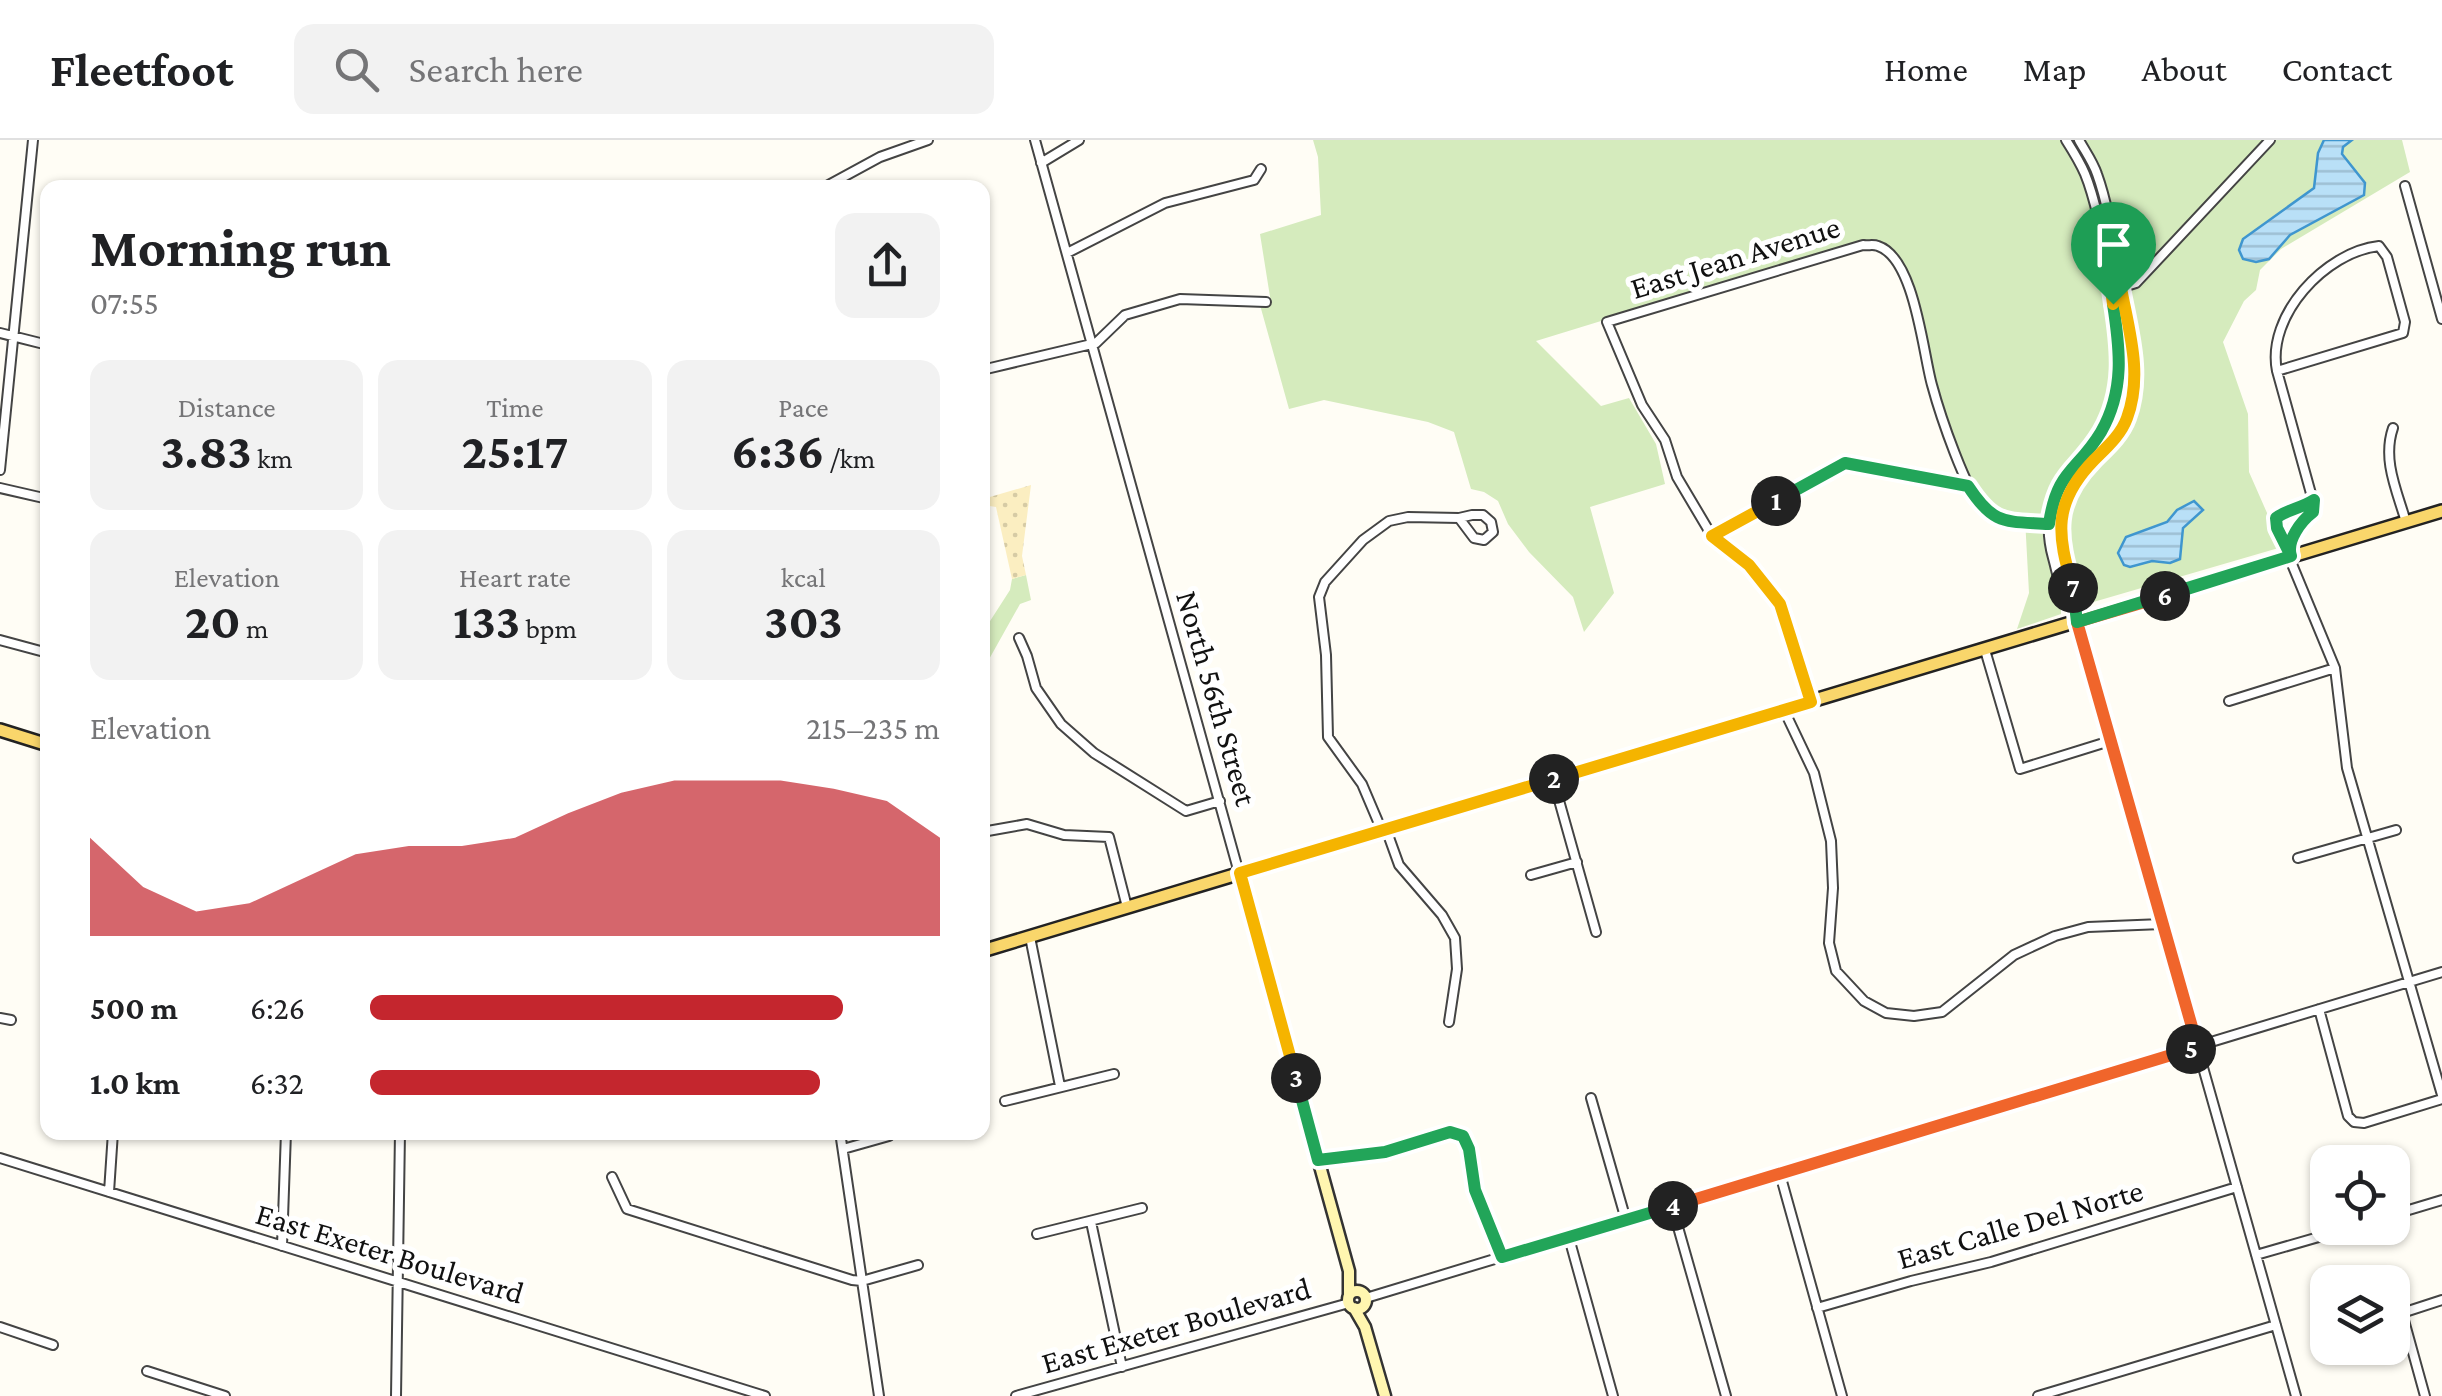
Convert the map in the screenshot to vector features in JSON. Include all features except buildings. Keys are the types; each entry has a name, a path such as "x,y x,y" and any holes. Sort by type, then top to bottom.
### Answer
{"main road":[{"path":"990,949 2077,622 2290,553 2442,511"},
{"path":"1,731 40,743"},
{"name":"North 56th Street","path":"1240,873 1384,1396"}],"street":[{"path":"0,470 33,140"},
{"path":"838,180 880,157 928,140"},
{"name":"North 56th Street","path":"1034,140 1240,873"},
{"path":"1041,163 1079,140"},
{"path":"2066,140 2085,173 2094,199 2120,349 2117,391 2101,431 2055,492 2049,524 2050,551 2064,598 2073,608"},
{"path":"2079,140 2104,197 2133,350 2136,388 2126,421 2066,497 2060,524 2062,550 2074,594 2073,608 2296,1396"},
{"path":"2111,290 2136,283 2270,140"},
{"path":"1066,253 1165,203 1254,180 1261,168"},
{"path":"2405,186 2442,319"},
{"name":"East Jean Avenue","path":"1712,536 1678,477 1665,440 1642,405 1606,322 1863,246 1879,246 1891,256 1907,284 1917,311 1932,385 1968,486"},
{"path":"2277,371 2403,333 2404,322 2387,258 2379,246 2366,247 2317,273 2276,338 2277,371 2314,500 2313,512 2299,524"},
{"path":"990,368 1090,344 1102,339 1125,315 1180,299 1266,302"},
{"path":"0,334 40,343"},
{"path":"2393,428 2388,458 2406,522"},
{"path":"1811,702 1780,604 1749,565 1712,536 1845,463 1968,486 1984,510 2004,521 2060,524"},
{"path":"0,488 40,496"},
{"path":"2314,500 2276,518 2277,528 2335,668 2344,751 2442,1097 2364,1123 2354,1122 2348,1116 2319,1009"},
{"path":"2290,553 2299,524 2292,512"},
{"path":"1449,1022 1458,970 1455,938 1442,915 1399,865 1362,784 1328,737 1326,656 1319,597 1325,582 1364,540 1390,521 1408,517 1459,518"},
{"path":"1018,638 1044,703 1076,739 1186,811 1220,801"},
{"path":"0,640 40,651"},
{"path":"1985,650 2020,769 2110,741"},
{"path":"2229,701 2335,668"},
{"path":"1784,710 1814,772 1831,841 1834,888 1830,943 1836,971 1852,992 1886,1012 1914,1016 1942,1012 2014,955 2055,936 2088,927 2162,924"},
{"path":"1553,779 1596,932"},
{"path":"990,831 1027,824 1064,835 1109,836 1127,907"},
{"path":"2298,858 2396,830"},
{"path":"1532,875 1576,862"},
{"path":"1030,938 1060,1086"},
{"name":"East Exeter Boulevard","path":"1016,1396 1569,1238 2442,972"},
{"path":"0,1018 11,1020"},
{"path":"1005,1102 1114,1074"},
{"path":"1591,1098 1626,1220"},
{"path":"1318,1160 1385,1152 1450,1132 1463,1136 1469,1149 1475,1190 1502,1257"},
{"path":"109,1192 112,1140"},
{"path":"282,1246 286,1140"},
{"path":"396,1396 400,1140"},
{"path":"841,1140 879,1396"},
{"path":"843,1150 877,1140"},
{"name":"East Exeter Boulevard","path":"0,1158 766,1396"},
{"path":"1780,1174 1842,1396"},
{"path":"612,1177 628,1208 862,1282 918,1265"},
{"name":"East Calle Del Norte","path":"1817,1308 1977,1266 2237,1187"},
{"path":"2410,1210 2442,1200"},
{"path":"1672,1206 1726,1396"},
{"path":"1037,1234 1142,1208"},
{"path":"1091,1222 1122,1367"},
{"path":"1569,1238 1612,1396"},
{"path":"2256,1255 2310,1239"},
{"path":"2425,1396 2402,1313 2442,1300"},
{"path":"2038,1396 2276,1325"},
{"path":"0,1327 53,1345"},
{"path":"146,1371 225,1396"}],"green space":[{"path":"1313,140 2402,140 2410,172 2281,249 2260,270 2256,290 2244,301 2223,342 2248,414 2249,472 2282,547 2090,603 2083,599 2061,607 2061,614 2017,629 2029,593 2025,518 1990,510 1972,483 1937,392 1921,310 1894,254 1858,242 1536,341 1601,406 1629,398 1656,444 1665,484 1590,507 1614,593 1584,632 1573,597 1529,552 1508,524 1498,501 1471,489 1454,432 1428,422 1324,400 1289,409 1260,305 1271,303 1260,234 1321,215 1318,157"},
{"path":"1026,575 1031,600 1020,604 990,658 990,621 1010,590 1012,579"}],"sand":[{"path":"1031,485 1022,556 1026,575 1012,579 996,507 990,506 990,497"}],"water":[{"path":"2324,140 2352,140 2343,147 2342,154 2365,183 2364,195 2290,235 2269,259 2243,259 2239,250 2243,239 2314,188 2318,153"},
{"path":"2194,501 2203,510 2183,528 2180,559 2124,565 2118,553 2126,537 2167,522 2177,510"}],"route":[{"path":"2113,304 2111,290 2121,288 2136,388 2126,421 2066,497 2060,532 2077,622 2145,602 2291,556 2277,528 2276,518 2298,511 2314,500 2313,512 2299,524 2288,549 2291,556 2077,622 2198,1048 1502,1257 1475,1190 1469,1149 1463,1136 1450,1132 1385,1152 1318,1160 1240,873 1811,702 1780,604 1749,565 1712,536 1845,463 1968,486 1984,510 2004,521 2049,524 2055,492 2101,431 2117,391 2121,369 2113,304"}]}
